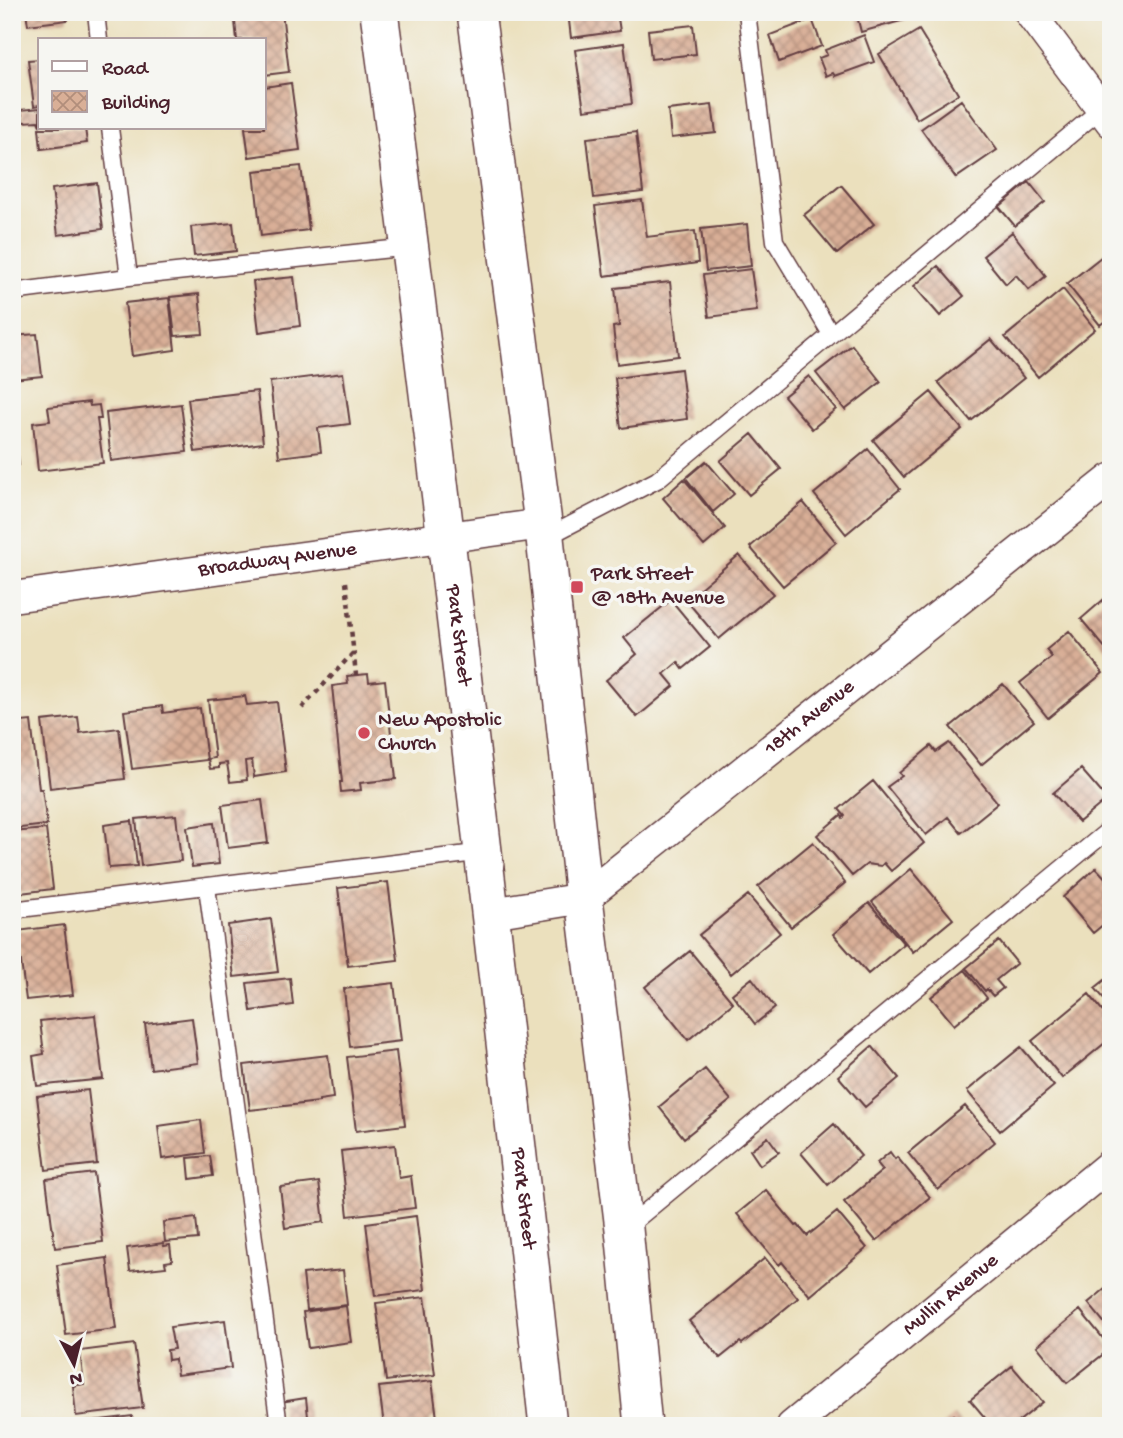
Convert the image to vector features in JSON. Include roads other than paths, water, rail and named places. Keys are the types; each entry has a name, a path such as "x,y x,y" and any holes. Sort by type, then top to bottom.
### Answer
{"street":[{"name":"Park Street","path":"379,12 411,247 492,913 548,1426"},
{"path":"476,12 544,531 583,898 624,1229 643,1426"},
{"path":"1029,12 1107,111"},
{"name":"18th Avenue","path":"492,913 583,898 1111,479"},
{"name":"Broadway Avenue","path":"12,597 445,538 544,531"},
{"name":"Mullin Avenue","path":"792,1426 1111,1164"}],"lane":[{"path":"96,12 99,38"},
{"path":"747,12 775,242 831,334"},
{"path":"544,531 657,480 831,334 1107,111"},
{"path":"110,130 129,277"},
{"path":"12,292 411,247"},
{"path":"624,1229 1111,828"},
{"path":"12,910 484,852"},
{"path":"208,887 279,1426"}],"place":[{"name":"Park Street @ 18th Avenue","path":"577,587"},
{"name":"New Apostolic Church","path":"364,733"}]}
